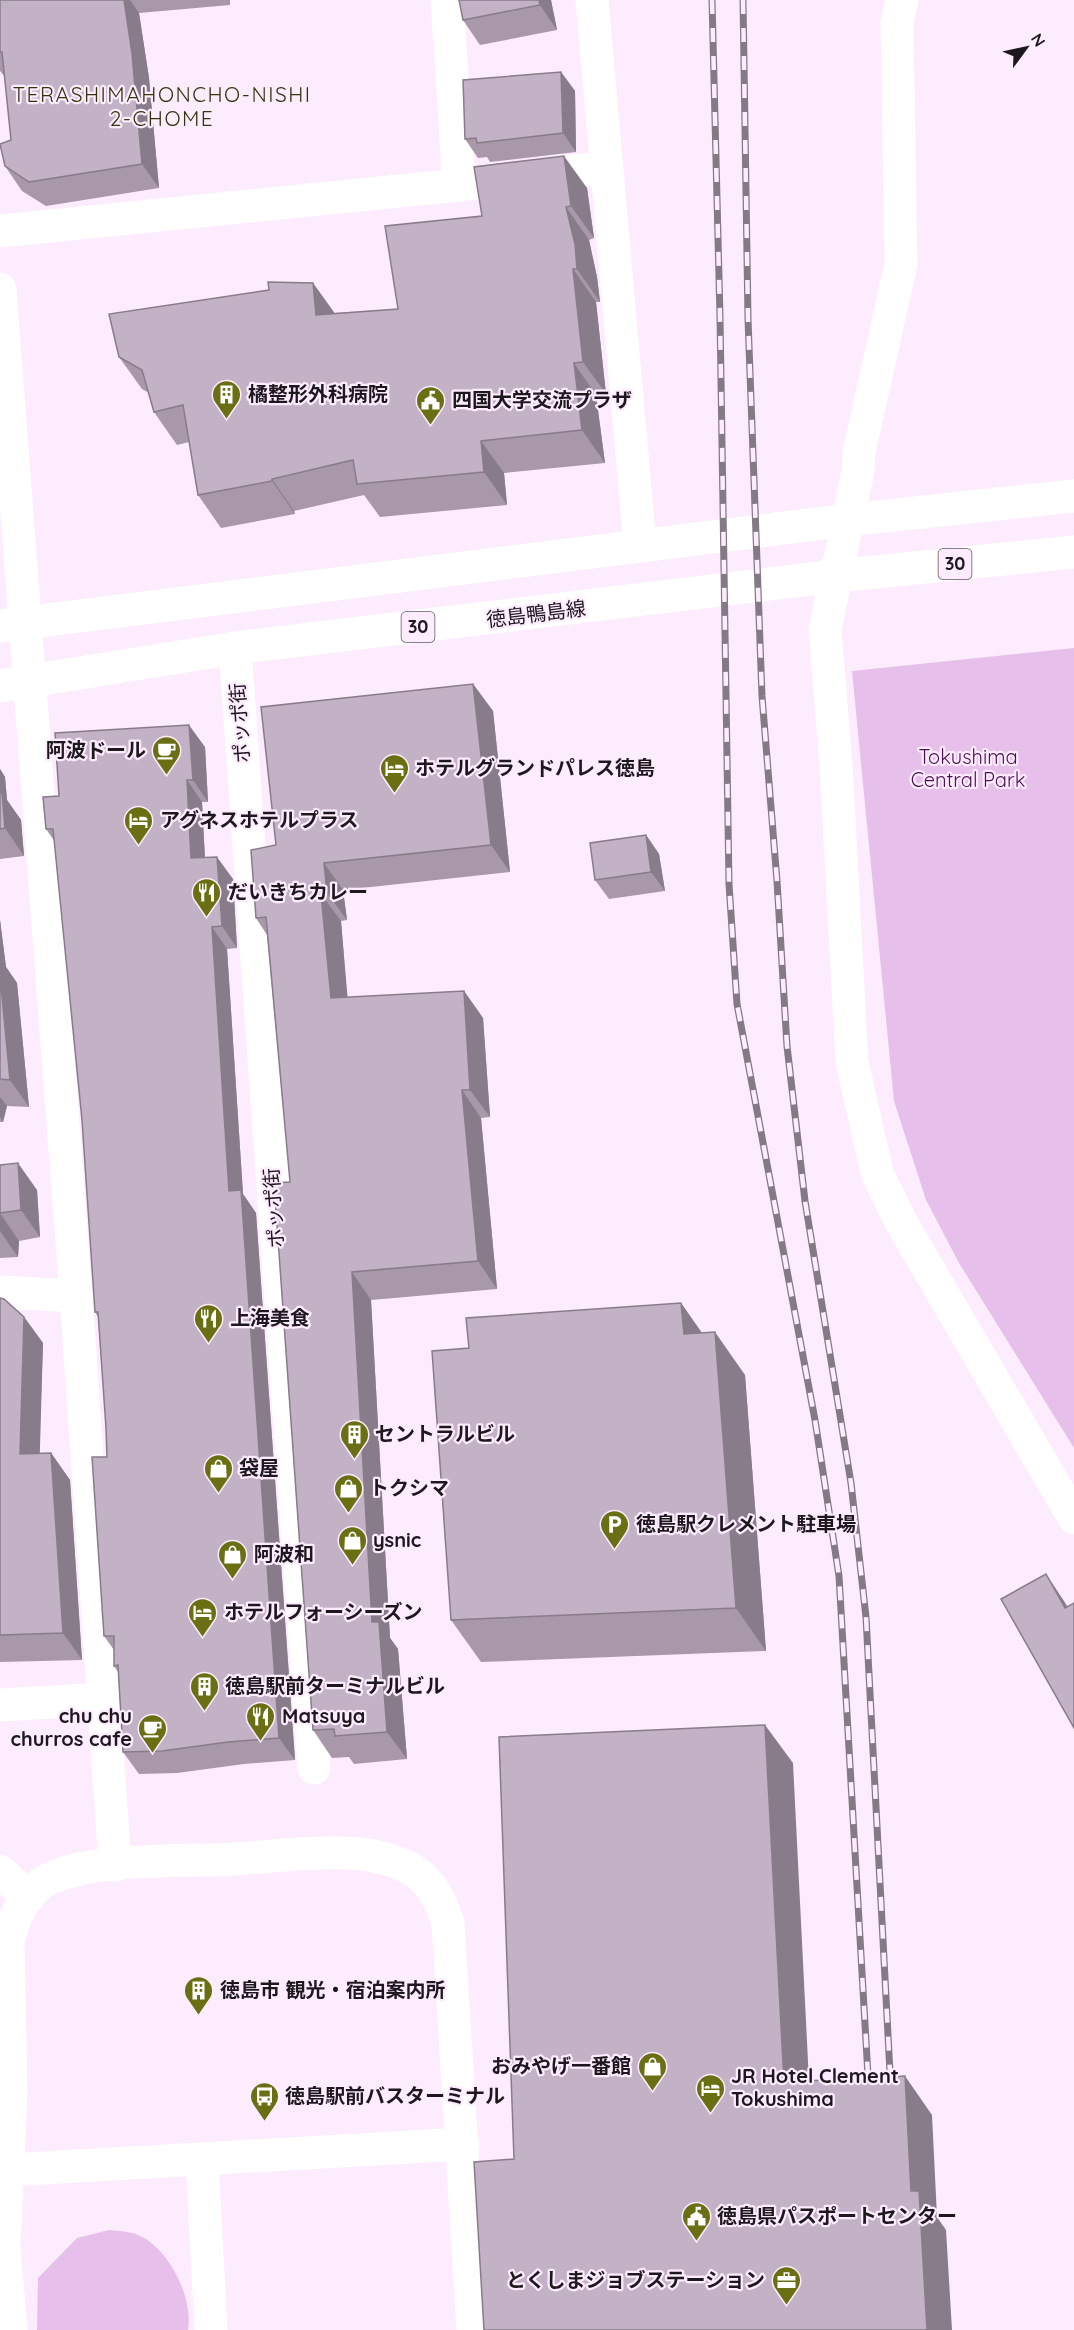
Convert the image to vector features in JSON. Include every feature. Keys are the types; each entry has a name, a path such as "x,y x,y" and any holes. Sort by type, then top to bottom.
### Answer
{"street":[{"path":"447,0 459,185"},
{"path":"592,0 640,546"},
{"path":"902,0 897,22 901,264 860,452 825,630 836,765 852,1062 877,1173 901,1222 1074,1518"},
{"path":"0,231 459,185 606,167"},
{"path":"0,289 15,684 76,1296 115,1865"},
{"path":"12,624 848,520 1074,496"},
{"name":"徳島鴨島線","path":"15,684 235,648 836,576 1074,552"},
{"name":"ポッポ街","path":"235,648 314,1768"},
{"path":"0,1292 76,1296"},
{"path":"0,1705 104,1699"},
{"path":"11,2330 2,2248 11,2091 8,1944 11,1926 28,1899 49,1879 72,1872 115,1865 345,1852 391,1861 414,1871 431,1885 448,1923 473,2330"},
{"path":"0,1871 28,1899"},
{"path":"8,2170 463,2144"},
{"path":"202,2159 211,2330"}],"green space":[{"name":"Tokushima Central Park","path":"1074,648 1074,1448 959,1263 926,1200 894,1101 852,671"},
{"path":"109,2230 128,2232 142,2237 164,2256 179,2279 184,2292 189,2318 188,2330 37,2330 38,2278 77,2238"}],"building":[{"path":"0,0 124,0 132,54 142,164 29,182 5,166 0,144 11,140 2,52 0,52"},
{"path":"459,0 539,0 540,5 463,20"},
{"path":"561,72 563,133 477,143 476,138 465,139 463,80"},
{"path":"564,156 571,206 566,207 575,244 577,269 573,269 583,362 574,363 582,430 481,441 484,472 357,484 353,460 272,479 272,481 198,495 183,405 154,412 142,370 119,357 109,314 269,290 268,282 313,283 316,315 398,309 385,226 482,216 474,167"},
{"path":"473,684 491,845 324,863 327,893 321,894 331,998 464,991 470,1090 462,1090 478,1261 352,1272 372,1622 379,1622 387,1732 335,1736 334,1729 313,1730 274,1183 290,1182 266,917 256,918 251,850 276,845 261,707"},
{"path":"189,725 193,780 187,780 191,858 217,857 222,926 212,927 229,1191 241,1190 279,1738 162,1751 123,1752 118,1665 114,1666 114,1636 104,1636 92,1457 107,1457 82,1120 53,829 46,829 43,797 59,796 55,733"},
{"path":"0,793 2,793 5,828 0,829"},
{"path":"646,835 651,872 595,880 590,843"},
{"path":"0,975 10,1080 0,1079"},
{"path":"18,1163 21,1210 0,1213 0,1165"},
{"path":"0,1298 24,1317 20,1454 51,1453 63,1633 0,1635"},
{"name":"徳島駅クレメント駐車場","path":"681,1303 684,1334 715,1332 736,1608 451,1620 432,1351 469,1348 466,1318"},
{"path":"1046,1574 1065,1608 1074,1603 1074,1728 1001,1599"},
{"path":"765,1725 784,2082 905,2076 911,2191 919,2191 927,2330 484,2330 474,2162 514,2159 499,1737"}],"railway":[{"path":"712,0 720,317 729,884 737,1004 815,1420 839,1576 869,2093"},
{"path":"743,0 748,319 762,696 787,1046 805,1201 851,1483 866,1617 891,2092"}],"place":[{"name":"橘整形外科病院","path":"227,420"},
{"name":"四国大学交流プラザ","path":"431,426"},
{"name":"阿波ドール","path":"167,776"},
{"name":"ホテルグランドパレス徳島","path":"394,794"},
{"name":"アグネスホテルプラス","path":"139,846"},
{"name":"だいきちカレー","path":"207,918"},
{"name":"上海美食","path":"209,1344"},
{"name":"セントラルビル","path":"354,1460"},
{"name":"袋屋","path":"218,1494"},
{"name":"トクシマ","path":"348,1514"},
{"name":"徳島駅クレメント駐車場","path":"615,1550"},
{"name":"ysnic","path":"352,1566"},
{"name":"阿波和","path":"233,1580"},
{"name":"ホテルフォーシーズン","path":"203,1638"},
{"name":"徳島駅前ターミナルビル","path":"204,1712"},
{"name":"Matsuya","path":"261,1742"},
{"name":"chu chu churros cafe","path":"153,1754"},
{"name":"徳島市 観光・宿泊案内所","path":"199,2016"},
{"name":"おみやげ一番館","path":"652,2092"},
{"name":"JR Hotel Clement Tokushima","path":"710,2114"},
{"name":"徳島駅前バスターミナル","path":"264,2122"},
{"name":"徳島県パスポートセンター","path":"696,2242"},
{"name":"とくしまジョブステーション","path":"786,2306"}],"district":[{"name":"TERASHIMAHONCHO-NISHI 2-CHOME","path":"162,107"}]}
